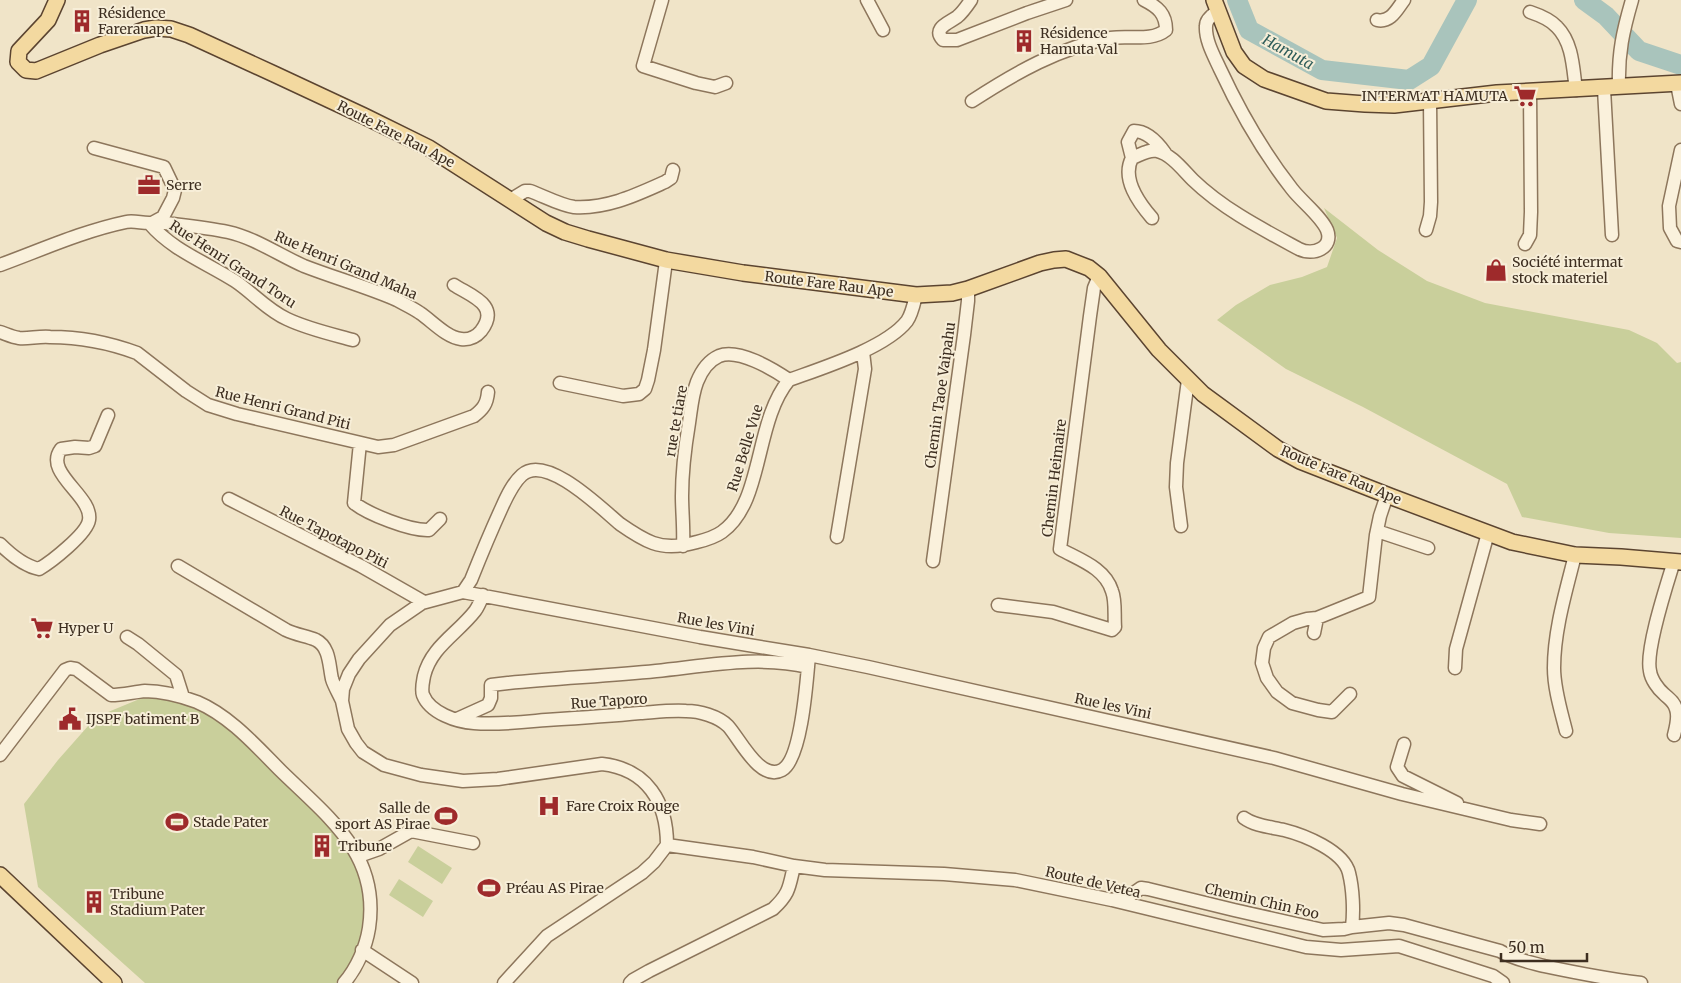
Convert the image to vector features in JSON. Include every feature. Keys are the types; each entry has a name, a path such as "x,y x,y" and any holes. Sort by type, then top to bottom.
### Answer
{"main road":[{"name":"Route Fare Rau Ape","path":"57,0 48,20 19,51 18,62 26,70 36,71 100,45 144,30 156,28 171,29 189,35 274,74 429,148 546,223 565,232 666,260 743,273 916,295 968,290 1040,263 1054,260 1066,259 1078,263 1099,276 1160,350 1188,380 1228,413 1278,449 1309,464 1388,496 1520,544 1575,555 1678,562"},
{"path":"1215,6 1234,52 1244,66 1264,79 1326,101 1394,105 1497,93 1679,84"},
{"path":"0,875 114,983"}],"street":[{"path":"662,0 643,66 696,83 715,87 726,84"},
{"path":"868,0 883,30"},
{"path":"970,0 958,16 942,26 939,31 940,37 943,40 957,40 1066,0"},
{"path":"972,101 1033,64 1062,52 1111,38 1159,36 1166,30 1166,20 1161,12 1144,0"},
{"path":"1377,20 1384,21 1389,19 1404,0"},
{"path":"1619,86 1618,64 1620,46 1632,0"},
{"path":"1152,218 1141,205 1128,176 1128,169 1132,158 1128,142 1134,131 1140,131 1146,135 1161,147 1203,189 1249,221 1304,252 1320,250 1326,243 1328,233 1324,225 1293,191 1271,162 1253,135 1225,81 1208,38 1206,24 1215,6"},
{"path":"1530,12 1543,17 1557,27 1567,42 1576,90"},
{"path":"1679,84 1681,104"},
{"path":"1604,89 1612,235"},
{"path":"1525,244 1530,235 1531,212 1530,92"},
{"path":"1426,230 1431,202 1430,101"},
{"path":"0,265 86,233 127,222 154,225 163,217 175,190 164,168 94,148"},
{"path":"1132,158 1149,150 1165,153"},
{"path":"1681,150 1669,206 1670,228 1677,241 1681,242"},
{"path":"510,200 525,191 530,191 574,207 604,205 665,182 671,178 673,170"},
{"name":"Rue Henri Grand Maha","path":"154,225 228,232 246,238 305,266 397,300 420,313 449,334 460,339 477,336 487,319 487,309 481,301 454,285"},
{"name":"Rue Henri Grand Toru","path":"154,225 192,256 236,282 272,310 288,319 353,340"},
{"path":"560,384 622,396 639,394 645,390 654,350 666,260"},
{"name":"Chemin Heimaire","path":"998,605 1053,612 1112,630 1115,627 1113,592 1106,577 1060,549 1094,288 1099,276"},
{"name":"Chemin Taoe Vaipahu","path":"933,561 964,335 968,290"},
{"path":"789,380 863,352 901,328 909,319 916,295"},
{"name":"Rue Henri Grand Piti","path":"0,332 19,338 50,336 71,338 108,344 128,350 137,353 186,391 208,405 378,447 394,445 469,418 482,410 487,402 488,392"},
{"path":"838,537 865,369 863,352"},
{"name":"rue te tiare","path":"683,546 682,494 685,449 693,395 703,370 719,356 728,354 754,361 776,371 789,380"},
{"name":"Rue Belle Vue","path":"463,592 471,580 510,490 520,476 528,470 546,472 580,489 622,525 653,543 683,546 720,534 732,525 747,496 768,420 774,404 789,380"},
{"path":"1181,526 1176,486 1177,463 1188,380"},
{"path":"0,544 8,552 39,569 64,550 87,527 90,519 84,502 64,478 56,463 57,454 61,450 75,447 88,448 95,446 108,415"},
{"path":"360,443 354,494 354,502 356,504 366,511 392,522 416,529 429,530 440,519"},
{"path":"1350,694 1332,712 1292,703 1276,692 1266,678 1262,663 1264,648 1269,637 1293,623 1317,618 1369,597 1377,531 1380,516 1388,496"},
{"name":"Rue Tapotapo Piti","path":"230,499 361,566 424,602"},
{"path":"1377,531 1428,548"},
{"path":"1455,668 1456,649 1488,533"},
{"path":"1566,731 1555,685 1554,667 1559,620 1575,555"},
{"path":"1674,736 1677,720 1676,709 1672,701 1655,682 1650,672 1649,661 1659,616 1678,562"},
{"path":"178,566 286,630 314,639 322,644 328,656 333,681 342,701"},
{"name":"Rue les Vini","path":"667,845 660,804 652,789 645,781 628,770 615,766 602,764 498,779 463,782 421,775 384,765 363,752 348,730 342,701 343,689 349,674 375,640 390,625 424,602 463,592 652,628 809,661 981,691 1274,758 1402,794 1510,820 1540,824"},
{"name":"Rue Taporo","path":"483,595 475,611 437,650 428,663 423,686 423,695 435,709 445,715 473,723 503,723 660,712 686,711 699,713 715,718 727,725 756,764 772,772 780,771 788,766 798,740 809,661"},
{"path":"1314,633 1317,618"},
{"path":"127,637 176,675 183,697"},
{"path":"457,719 488,705 491,698 491,685 508,682 734,663 791,663 809,661"},
{"path":"0,755 65,670 70,668 76,669 111,695 152,691 183,697 198,702 218,713 239,730 332,819 359,856 370,898 368,934 354,968 344,983"},
{"path":"1404,744 1397,767 1403,776 1469,809"},
{"path":"1244,818 1252,823 1310,838 1326,847 1341,860 1349,872 1354,911 1352,927"},
{"path":"359,856 411,831 473,843"},
{"path":"504,983 547,936 642,873 654,862 667,845"},
{"name":"Route de Vetea","path":"667,845 753,857 794,866 825,870 904,872 998,878 1112,900 1306,947 1341,950 1400,946 1493,976 1503,983"},
{"path":"630,983 649,971 773,908 788,892 794,866"},
{"name":"Chemin Chin Foo","path":"1112,900 1130,895 1141,888 1324,930 1344,930 1352,927 1389,923 1404,925 1500,951 1523,961 1577,973 1642,983"},
{"path":"362,950 412,983"}],"green space":[{"path":"1324,208 1378,250 1427,281 1485,303 1629,330 1657,343 1677,363 1681,362 1681,538 1609,533 1522,517 1507,484 1363,407 1286,369 1217,320 1236,305 1270,285 1302,277 1327,267 1337,238"},
{"name":"Stade Pater","path":"154,693 189,700 217,717 347,841 365,877 367,933 352,963 336,983 145,983 38,887 24,804 58,760 96,717"},
{"path":"418,846 452,868 442,884 408,862"},
{"path":"399,879 433,901 423,917 389,895"}],"waterway":[{"name":"Hamuta","path":"1237,0 1249,30 1322,70 1409,80 1431,66 1467,0"},
{"name":"Hamuta","path":"1584,0 1606,16 1639,51 1681,65"}],"place":[{"name":"Résidence Farerauape","path":"82,21"},
{"name":"Résidence Hamuta Val","path":"1024,41"},
{"name":"INTERMAT HAMUTA","path":"1525,96"},
{"name":"Serre","path":"149,185"},
{"name":"Société intermat stock materiel","path":"1496,270"},
{"name":"Hyper U","path":"42,628"},
{"name":"IJSPF batiment B","path":"70,719"},
{"name":"Fare Croix Rouge","path":"549,806"},
{"name":"Salle de sport AS Pirae","path":"446,816"},
{"name":"Stade Pater","path":"177,822"},
{"name":"Tribune","path":"322,846"},
{"name":"Préau AS Pirae","path":"489,888"},
{"name":"Tribune Stadium Pater","path":"94,902"}]}
